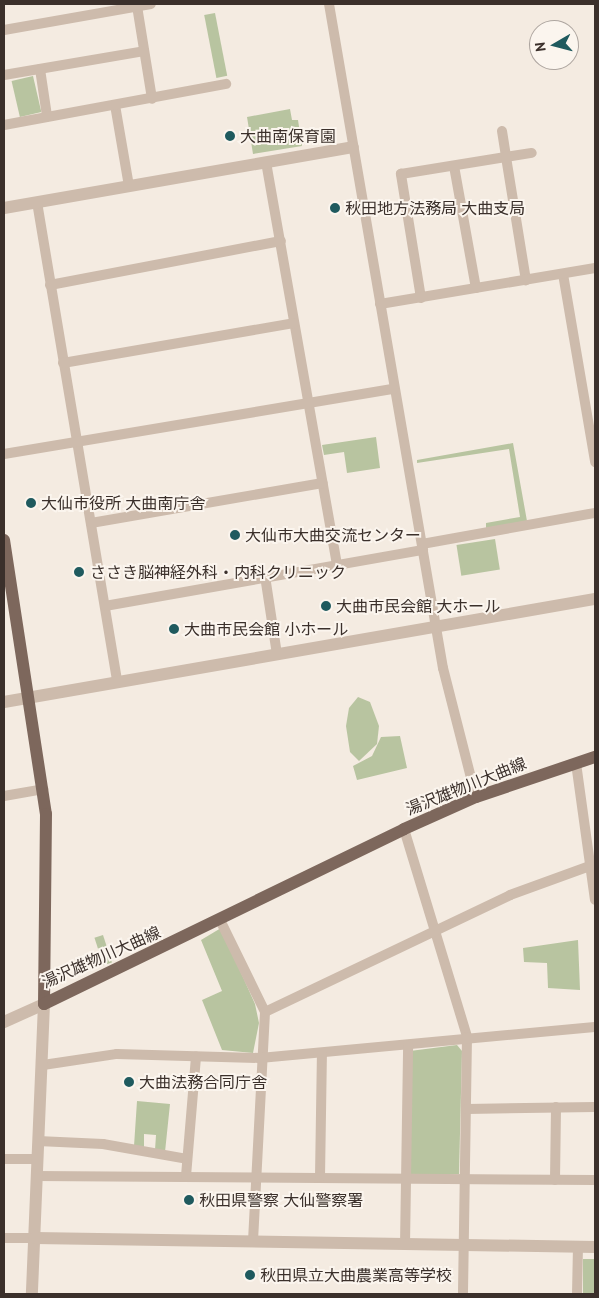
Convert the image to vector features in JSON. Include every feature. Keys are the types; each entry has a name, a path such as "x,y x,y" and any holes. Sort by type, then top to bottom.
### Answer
{"main road":[{"name":"湯沢雄物川大曲線","path":"4,540 44,789 48,870 44,1004 404,829 476,797 595,757"}],"street":[{"path":"4,28 116,7 151,4"},
{"path":"329,4 436,627 454,722 476,797"},
{"path":"137,6 152,98"},
{"path":"4,75 144,52"},
{"path":"40,69 47,116"},
{"path":"4,124 226,84"},
{"path":"115,105 129,186"},
{"path":"502,131 526,280"},
{"path":"4,208 353,147"},
{"path":"422,298 401,174 532,153"},
{"path":"266,162 336,564"},
{"path":"454,166 476,288"},
{"path":"37,202 62,363 92,523 117,681"},
{"path":"50,285 281,241"},
{"path":"380,304 595,268"},
{"path":"563,274 595,462"},
{"path":"62,363 294,323"},
{"path":"4,454 394,389"},
{"path":"92,523 323,483"},
{"path":"105,606 336,564 595,513"},
{"path":"266,576 277,654"},
{"path":"4,702 595,599"},
{"path":"576,763 592,843 595,900"},
{"path":"4,796 44,789"},
{"path":"404,829 433,930 467,1036 462,1294"},
{"path":"264,1012 433,930 593,864"},
{"path":"220,920 264,1012 260,1058 253,1240"},
{"path":"4,1022 44,1004 32,1294"},
{"path":"42,1065 117,1054 260,1058 408,1045 467,1036 595,1027"},
{"path":"405,1244 408,1045"},
{"path":"320,1177 322,1053"},
{"path":"186,1176 196,1056"},
{"path":"555,1180 556,1107"},
{"path":"467,1109 595,1107"},
{"path":"38,1141 104,1144 187,1159"},
{"path":"4,1159 37,1160"},
{"path":"36,1176 256,1176 595,1180"},
{"path":"4,1238 253,1240 595,1247"},
{"path":"577,1294 578,1247"}],"green space":[{"path":"215,13 227,76 216,78 204,15"},
{"path":"33,76 41,112 20,117 12,81"},
{"path":"290,109 292,120 298,120 302,146 253,154 247,117"},
{"path":"376,437 380,468 347,473 344,452 324,455 322,445"},
{"path":"513,443 527,521 486,528 486,523 520,517 509,449 417,463 417,460"},
{"path":"495,539 500,570 461,576 456,545"},
{"path":"358,697 370,702 379,726 377,744 359,761 350,752 346,726 349,708"},
{"path":"400,736 407,768 357,780 353,766 372,756 381,737"},
{"path":"221,928 255,1004 259,1023 253,1053 222,1050 202,1000 222,991 201,940"},
{"path":"103,935 112,963 103,965 94,938"},
{"path":"578,940 580,990 548,988 547,963 524,962 523,948"},
{"path":"457,1045 462,1051 459,1174 409,1174 410,1051"},
{"path":"137,1101 170,1104 165,1152 155,1150 156,1135 144,1134 144,1147 134,1146"},
{"path":"583,1259 595,1259 595,1294 583,1294"}],"place":[{"name":"大曲南保育園","path":"230,136"},
{"name":"秋田地方法務局 大曲支局","path":"335,208"},
{"name":"大仙市役所 大曲南庁舎","path":"31,503"},
{"name":"大仙市大曲交流センター","path":"235,535"},
{"name":"ささき脳神経外科・内科クリニック","path":"79,572"},
{"name":"大曲市民会館 大ホール","path":"326,606"},
{"name":"大曲市民会館 小ホール","path":"174,629"},
{"name":"大曲法務合同庁舎","path":"129,1082"},
{"name":"秋田県警察 大仙警察署","path":"189,1200"},
{"name":"秋田県立大曲農業高等学校","path":"250,1275"}]}
